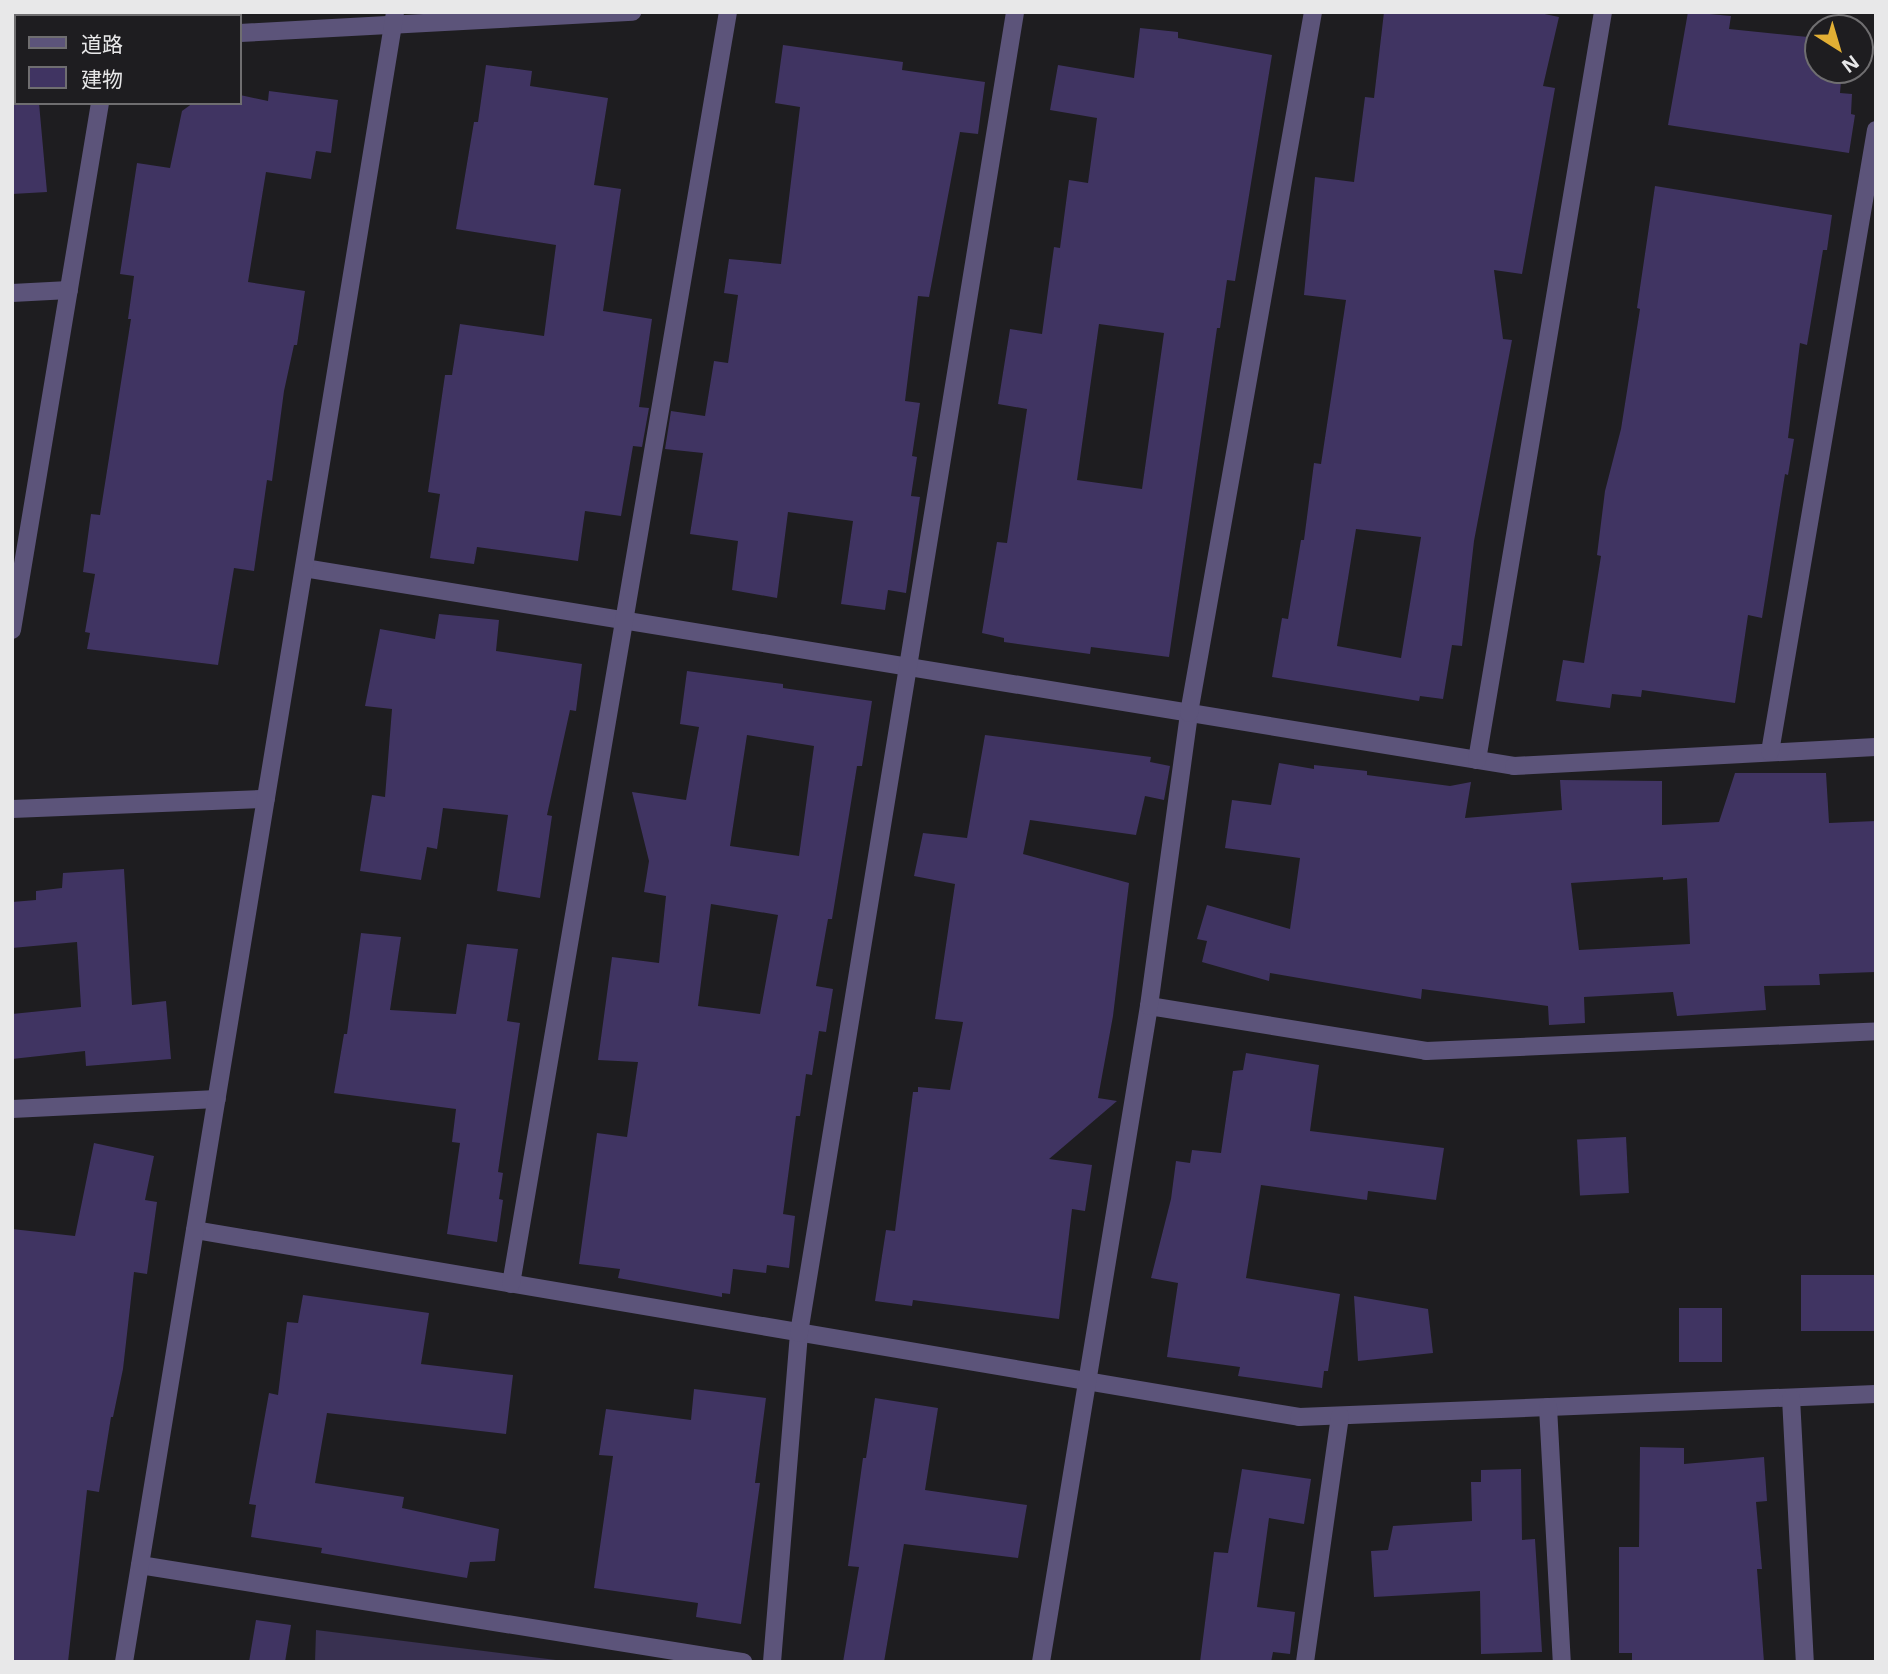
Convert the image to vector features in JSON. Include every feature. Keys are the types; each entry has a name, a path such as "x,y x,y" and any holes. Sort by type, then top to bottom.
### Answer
{"street":[{"path":"242,33 394,18 632,12"},
{"path":"510,1284 728,12"},
{"path":"772,1662 799,1333 1015,12"},
{"path":"1041,1662 1149,1006 1189,713 1312,12"},
{"path":"1477,760 1603,12"},
{"path":"124,1662 394,18"},
{"path":"12,630 20,539 69,290 100,105"},
{"path":"1770,752 1876,130"},
{"path":"12,293 69,290"},
{"path":"304,568 1514,766 1876,747"},
{"path":"12,809 266,799"},
{"path":"1149,1006 1426,1051 1876,1031"},
{"path":"12,1109 217,1099"},
{"path":"195,1230 1299,1418 1876,1394"},
{"path":"1791,1398 1805,1662"},
{"path":"1548,1407 1562,1662"},
{"path":"1305,1662 1340,1416"},
{"path":"140,1565 743,1662"}],"shaded area":[{"path":"316,1630 572,1662 315,1662"}],"building":[{"path":"1384,12 1535,12 1559,17 1543,86 1555,88 1522,274 1494,270 1503,339 1512,340 1474,541 1462,646 1452,645 1443,699 1420,696 1419,701 1272,677 1282,618 1288,619 1301,540 1304,540 1314,463 1321,464 1346,300 1304,295 1315,177 1354,182 1365,97 1374,98","holes":["1356,529 1421,537 1401,658 1337,646"]},
{"path":"1688,12 1731,16 1729,29 1804,37 1804,84 1841,84 1840,93 1852,94 1851,114 1855,115 1849,153 1668,125"},
{"path":"1140,28 1178,32 1178,38 1272,55 1235,281 1227,280 1220,328 1217,328 1169,657 1091,647 1090,654 1004,642 1004,638 982,633 997,542 1007,543 1027,409 998,404 1010,329 1042,334 1054,247 1060,248 1069,180 1088,183 1097,118 1050,110 1058,65 1134,78","holes":["1099,324 1164,333 1142,489 1077,480"]},
{"path":"783,45 903,62 902,70 985,82 978,134 960,132 929,297 918,296 905,401 920,403 912,456 917,457 911,496 920,497 906,593 888,590 885,610 841,604 853,521 788,512 777,598 732,590 738,541 690,534 703,453 665,449 671,411 705,416 714,361 728,363 738,295 724,293 729,259 781,264 800,107 775,103"},
{"path":"486,65 532,71 530,86 608,98 594,185 621,189 603,311 652,319 639,407 649,408 642,447 633,446 621,516 585,511 578,561 477,547 474,564 430,558 440,494 428,492 445,375 452,375 460,324 544,336 556,245 456,229 474,122 478,122"},
{"path":"14,80 14,105 39,105 47,192 12,194"},
{"path":"269,91 338,100 331,153 316,151 311,179 266,172 248,282 305,291 297,345 294,345 284,391 272,481 267,480 254,571 234,568 218,665 87,649 90,633 85,632 95,574 83,572 91,514 100,515 131,319 128,319 134,276 120,274 137,163 170,168 182,111 190,105 242,105 242,95 268,101"},
{"path":"1655,186 1832,215 1827,250 1823,250 1807,345 1800,343 1788,438 1794,439 1788,475 1785,474 1762,618 1748,615 1735,703 1642,690 1641,697 1612,694 1610,708 1556,701 1563,660 1584,663 1601,556 1597,555 1605,491 1621,429 1640,309 1637,308"},
{"path":"439,614 499,620 496,651 582,664 576,711 570,710 547,815 552,816 540,898 497,891 508,815 443,808 437,849 427,847 421,880 360,871 372,795 385,797 392,709 365,706 380,629 435,639"},
{"path":"687,671 783,684 783,688 872,701 862,766 857,766 832,919 828,919 816,986 833,989 826,1032 819,1031 812,1075 806,1074 800,1116 796,1116 783,1214 795,1216 789,1268 767,1265 766,1273 733,1269 730,1294 722,1293 722,1297 618,1278 620,1269 579,1264 597,1133 627,1137 638,1062 598,1060 612,957 659,963 666,896 644,892 649,861 632,792 686,800 699,727 680,724","holes":["747,735 814,746 799,856 730,846","711,904 778,915 760,1014 698,1006"]},
{"path":"985,735 1151,757 1150,762 1170,766 1164,800 1145,796 1136,835 1030,820 1023,854 1129,883 1113,1016 1098,1098 1117,1101 1049,1159 1092,1165 1085,1211 1072,1209 1059,1319 913,1300 912,1306 875,1301 886,1230 895,1231 913,1092 918,1092 918,1087 950,1090 963,1022 935,1019 955,884 914,876 923,833 967,838"},
{"path":"1279,763 1314,769 1314,765 1367,771 1367,775 1450,786 1471,782 1465,818 1562,810 1560,780 1662,781 1662,825 1719,822 1735,773 1826,773 1829,823 1876,821 1876,972 1819,974 1820,985 1764,986 1766,1010 1677,1016 1673,992 1584,997 1585,1023 1549,1025 1548,1006 1422,989 1421,999 1270,973 1269,981 1202,962 1207,941 1197,939 1207,905 1290,929 1300,858 1225,848 1232,800 1271,805","holes":["1663,877 1663,880 1687,878 1690,944 1579,950 1571,883"]},
{"path":"124,869 132,1005 166,1001 171,1059 86,1066 85,1051 12,1059 12,1014 81,1007 77,942 12,948 12,902 36,900 36,891 62,888 63,873"},
{"path":"361,933 401,937 390,1010 456,1014 467,944 518,949 507,1021 520,1023 498,1172 503,1173 499,1199 503,1200 497,1242 447,1234 460,1143 452,1142 456,1109 334,1093 344,1034 347,1034"},
{"path":"1246,1053 1319,1065 1310,1131 1444,1148 1436,1200 1368,1191 1367,1200 1261,1185 1246,1278 1340,1294 1328,1371 1324,1371 1322,1388 1238,1376 1240,1367 1167,1357 1178,1283 1151,1278 1171,1199 1176,1161 1190,1163 1192,1150 1221,1153 1233,1071 1243,1070"},
{"path":"1626,1137 1629,1193 1580,1195 1577,1140"},
{"path":"94,1143 154,1156 145,1200 157,1202 147,1274 134,1272 123,1369 111,1417 99,1492 87,1490 68,1662 12,1662 12,1229 75,1236"},
{"path":"1801,1275 1876,1275 1876,1331 1801,1331"},
{"path":"303,1295 429,1313 421,1364 513,1375 506,1434 327,1413 315,1483 404,1497 402,1508 499,1529 495,1561 470,1562 467,1578 321,1553 322,1548 251,1537 256,1505 249,1504 269,1393 278,1395 287,1322 298,1323"},
{"path":"1354,1296 1428,1309 1433,1353 1358,1361"},
{"path":"1679,1308 1722,1308 1722,1362 1679,1362"},
{"path":"694,1389 766,1398 755,1483 760,1483 741,1624 696,1617 698,1603 594,1588 613,1456 599,1455 606,1409 691,1420"},
{"path":"875,1398 938,1408 925,1490 1027,1505 1018,1558 904,1544 884,1662 843,1662 859,1567 848,1566 863,1458 866,1458"},
{"path":"1640,1447 1684,1448 1684,1464 1764,1457 1767,1501 1756,1502 1762,1569 1757,1569 1764,1662 1632,1662 1632,1653 1619,1653 1619,1547 1639,1547"},
{"path":"1242,1469 1311,1479 1304,1524 1269,1518 1257,1607 1295,1612 1290,1654 1273,1652 1271,1662 1200,1662 1214,1552 1228,1553"},
{"path":"1521,1469 1522,1540 1535,1539 1542,1652 1481,1654 1480,1591 1374,1597 1371,1551 1388,1550 1393,1526 1472,1521 1471,1482 1481,1482 1481,1470"},
{"path":"256,1620 291,1625 285,1662 249,1662"}]}
